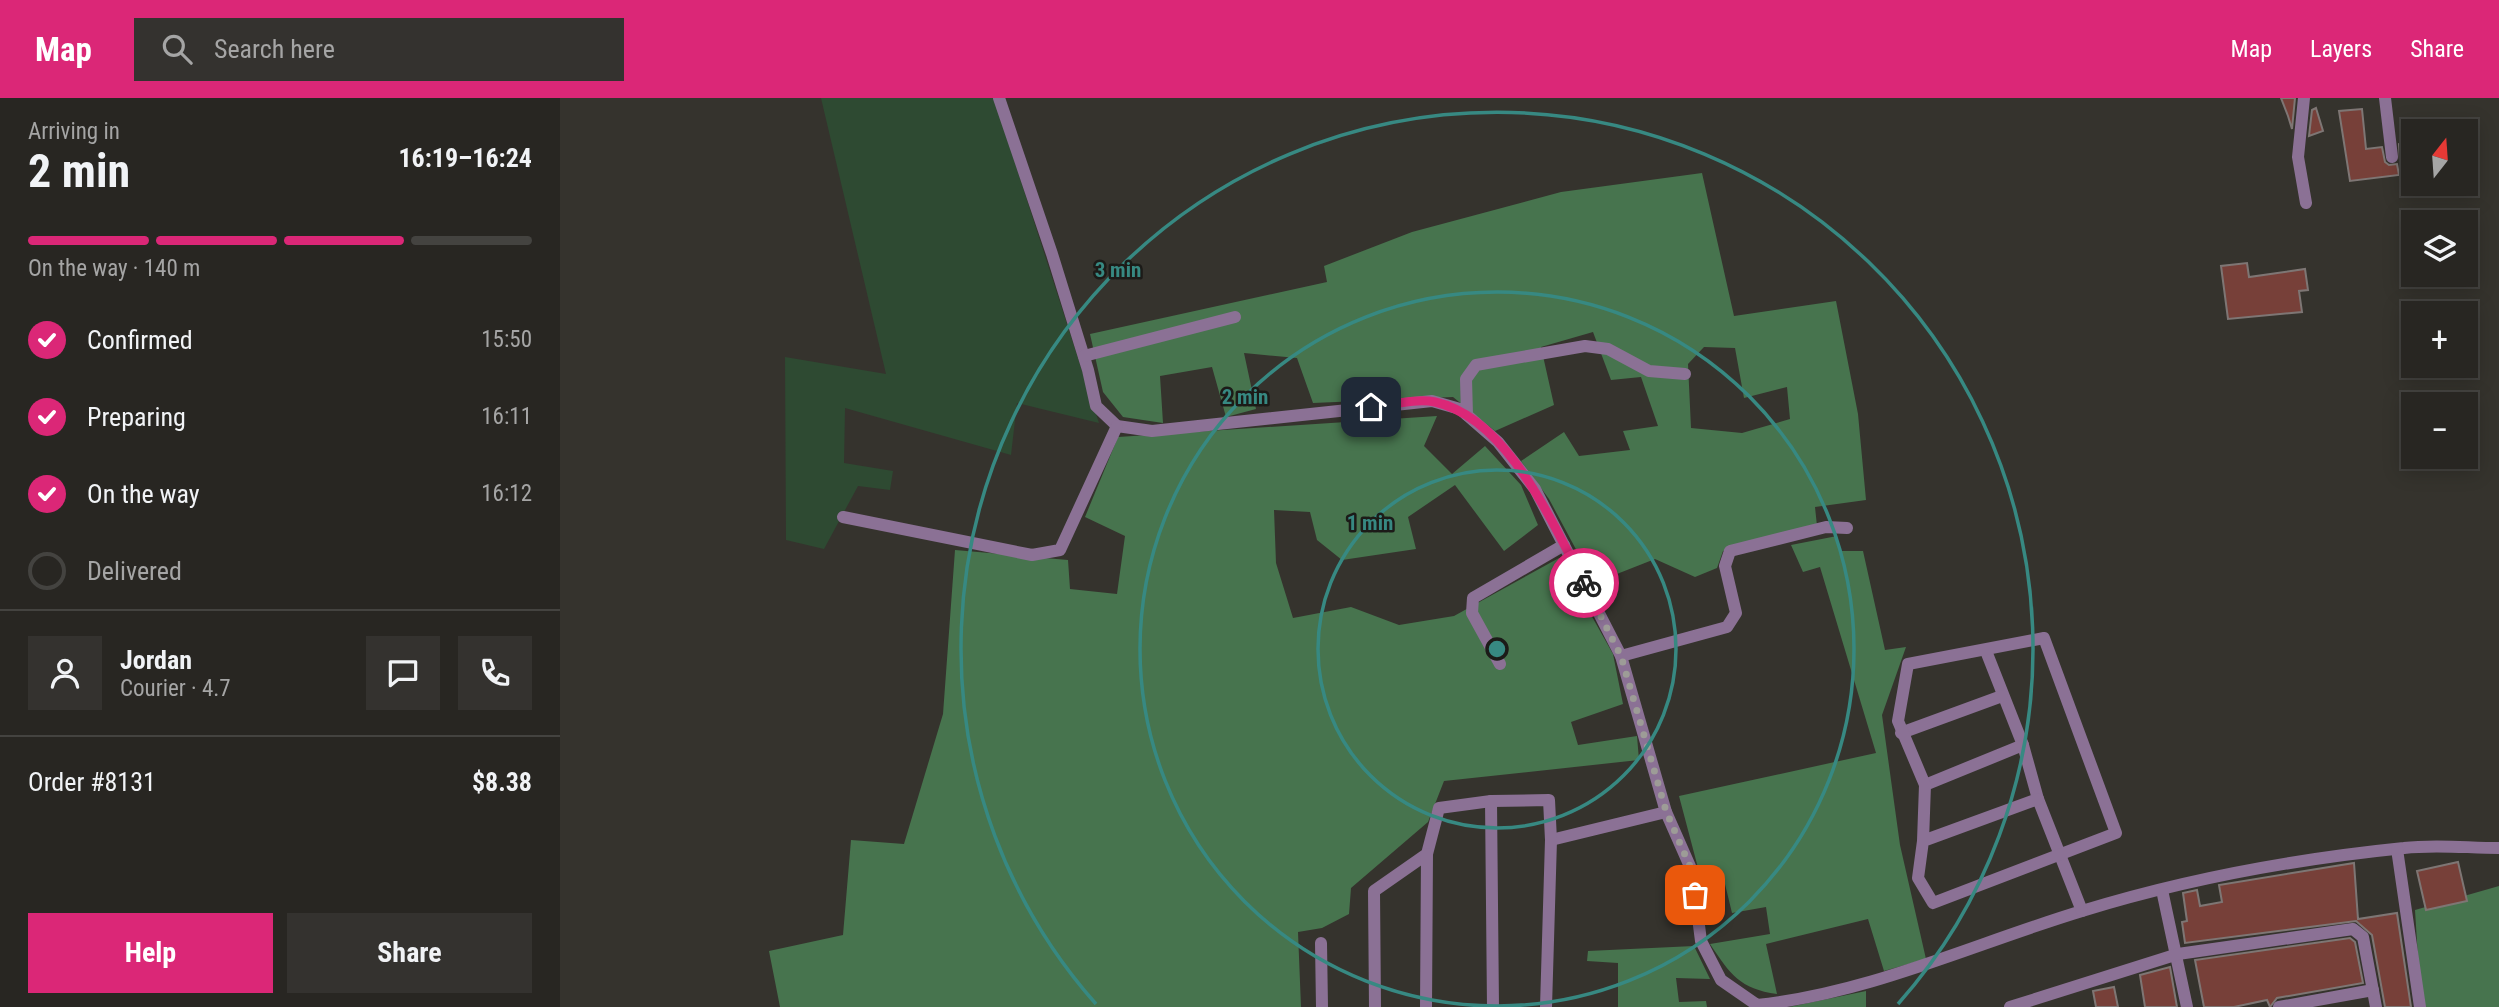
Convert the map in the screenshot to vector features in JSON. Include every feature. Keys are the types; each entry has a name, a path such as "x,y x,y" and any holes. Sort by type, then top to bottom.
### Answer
{"street":[{"path":"999,98 1084,356 1096,406 1117,426 1152,431 1432,401 1460,410 1497,442 1535,489 1621,656 1666,811 1692,871 1701,941 1721,980 1757,1005 1806,1000 1927,966 2082,911 2237,871 2397,849 2499,848"},
{"path":"2304,98 2298,157 2306,203"},
{"path":"2385,98 2392,157"},
{"path":"1084,356 1235,317"},
{"path":"1467,415 1466,379 1476,366 1585,346 1608,349 1650,371 1685,374"},
{"path":"843,517 1032,555 1060,550 1117,426"},
{"path":"1621,656 1727,627 1736,613 1725,566 1730,551 1826,527 1847,528"},
{"path":"1500,664 1472,614 1473,598 1564,545"},
{"path":"2044,638 2116,833 1933,903 1918,878 1923,841 1925,785 1901,733 1899,721 1908,664 1986,651 2044,638"},
{"path":"1986,651 2023,745 2038,800 2082,911"},
{"path":"1901,733 2002,696"},
{"path":"1925,785 2023,745"},
{"path":"1426,1007 1427,854 1439,808 1491,801 1549,800 1551,840 1546,1007"},
{"path":"1923,841 2038,800"},
{"path":"1491,801 1493,1007"},
{"path":"1551,840 1666,811"},
{"path":"2397,849 2420,1007"},
{"path":"1375,1007 1374,891 1427,854"},
{"path":"2162,890 2178,954 2187,1007"},
{"path":"2010,1007 2178,954 2353,929 2363,937 2376,1007"},
{"path":"1321,943 1322,1007"},
{"path":"2279,1007 2373,990"}],"green space":[{"path":"821,98 994,98 1099,423 1017,403 1011,455 845,408 844,463 893,471 890,490 858,486 824,549 786,540 785,357 886,374"},
{"path":"1702,173 1734,316 1836,301 1858,414 1866,500 1815,507 1817,526 1723,551 1717,568 1695,577 1655,559 1594,583 1549,499 1521,461 1564,432 1579,456 1630,450 1623,431 1658,426 1641,377 1611,380 1593,332 1541,347 1554,405 1495,431 1453,397 1313,403 1297,358 1244,353 1256,409 1226,417 1212,367 1160,376 1163,423 1123,417 1103,392 1090,334 1327,282 1324,266 1412,232 1561,192","holes":["1704,347 1735,348 1744,398 1787,387 1790,419 1742,433 1691,428 1688,364"]},
{"path":"1437,416 1424,446 1452,474 1485,446 1521,485 1538,525 1504,551 1455,485 1408,517 1416,549 1342,560 1317,540 1310,512 1274,510 1276,563 1293,618 1351,607 1399,625 1454,616 1559,558 1613,654 1623,704 1571,722 1578,745 1637,736 1639,760 1444,781 1428,822 1351,888 1349,914 1322,928 1298,932 1301,1007 780,1007 769,951 843,935 851,840 904,844 943,714 955,550 1068,560 1070,589 1117,594 1125,536 1085,517 1118,437"},
{"path":"1837,536 1840,551 1863,551 1885,650 1906,647 1882,715 1900,845 1926,959 1884,971 1868,919 1766,944 1777,994 1745,984 1730,972 1710,944 1770,934 1766,907 1732,913 1724,880 1702,883 1679,796 1876,753 1820,567 1803,572 1791,545"},
{"path":"2499,886 2499,1007 2421,1007 2415,910"},
{"path":"1694,946 1710,979 1676,978 1679,1002 1706,1001 1707,1007 1618,1007 1618,963 1587,961 1588,951"},
{"path":"1866,991 1866,1007 1789,1007"}],"building":[{"path":"2281,98 2295,98 2292,129 2288,116"},
{"path":"2316,108 2323,131 2309,136 2312,110"},
{"path":"2362,109 2366,149 2382,147 2385,162 2389,165 2397,164 2399,175 2350,181 2339,111"},
{"path":"2247,263 2249,277 2305,269 2308,290 2299,291 2302,312 2228,319 2221,266"},
{"path":"2458,862 2467,901 2426,910 2417,871"},
{"path":"2354,863 2358,919 2397,913 2411,1007 2385,1007 2372,935 2356,921 2185,943 2182,922 2187,921 2183,893 2197,890 2200,906 2222,902 2219,885"},
{"path":"2350,938 2355,942 2363,983 2277,998 2270,1007 2267,1000 2234,1007 2204,1007 2195,960"},
{"path":"2170,967 2177,1007 2145,1007 2140,975"},
{"path":"2114,987 2118,1007 2096,1007 2093,991"}],"way so far":[{"path":"1584,583 1621,656 1666,811 1692,871 1695,895"}],"route":[{"path":"1371,407 1432,401 1460,410 1497,442 1535,489 1584,583"}]}
